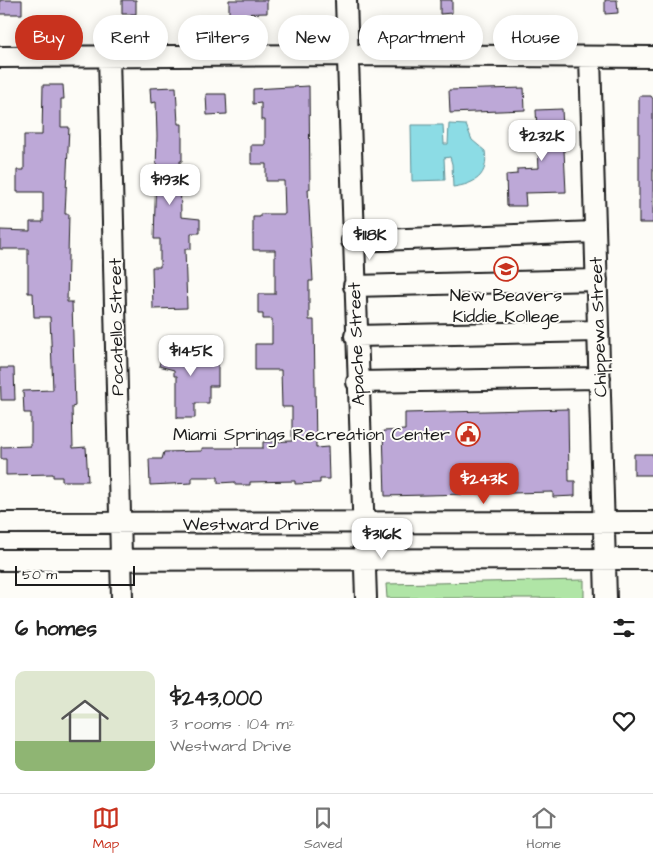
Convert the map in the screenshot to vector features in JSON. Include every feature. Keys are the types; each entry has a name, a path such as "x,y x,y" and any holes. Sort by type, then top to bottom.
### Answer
{"street":[{"name":"Apache Street","path":"346,0 346,15"},
{"path":"168,56 278,55"},
{"path":"349,55 653,57"},
{"path":"0,57 93,56"},
{"name":"Chippewa Street","path":"590,57 606,598"},
{"name":"Pocatello Street","path":"109,60 122,598"},
{"name":"Apache Street","path":"346,60 366,598"},
{"path":"352,241 595,232"},
{"path":"354,286 597,280"},
{"path":"356,336 598,331"},
{"path":"357,382 600,378"},
{"name":"Westward Drive","path":"0,523 653,522"},
{"name":"Westward Drive","path":"0,560 653,559"}],"green space":[{"path":"584,580 584,598 387,598 386,584"}],"water":[{"path":"449,124 466,125 472,140 485,151 486,160 482,173 468,184 453,187 450,157 444,158 445,180 412,181 411,125 443,125 444,144 448,144"}],"building":[{"path":"0,0 22,0 22,14 0,14"},
{"path":"122,0 136,0 136,14 122,14"},
{"path":"229,0 267,0 267,13 229,14"},
{"path":"440,0 452,0 452,13 440,14"},
{"path":"605,0 617,0 618,13 605,14"},
{"path":"43,85 63,85 64,99 61,99 61,127 69,127 65,214 69,214 67,302 72,302 75,406 72,407 73,448 86,447 88,481 62,481 62,477 53,477 53,474 6,475 6,459 1,459 1,447 31,446 31,413 24,413 23,391 53,390 50,317 34,317 33,293 28,293 28,249 0,249 0,230 30,231 30,222 43,222 43,192 17,192 17,170 24,170 24,135 42,135"},
{"path":"309,86 310,189 308,189 313,281 309,281 309,320 314,320 316,448 328,447 329,479 320,479 320,483 295,484 295,481 250,482 250,485 235,485 235,482 218,483 218,477 192,477 192,483 150,485 149,459 162,459 164,452 202,451 202,448 263,448 263,442 292,441 292,407 282,407 281,370 255,370 255,344 272,344 272,319 263,319 263,314 258,314 258,294 275,294 275,250 253,250 253,217 260,217 260,214 285,214 284,181 266,181 266,164 251,164 251,145 265,145 265,120 261,120 261,103 253,104 253,89"},
{"path":"176,87 178,124 182,124 182,161 180,161 181,217 200,219 200,233 191,233 191,249 185,249 187,308 153,309 152,267 160,267 160,239 154,239 157,136 156,102 151,103 150,88"},
{"path":"524,88 525,110 450,113 449,90"},
{"path":"206,94 226,94 227,114 207,115"},
{"path":"639,96 651,96 653,99 653,223 639,223"},
{"path":"562,109 566,192 525,193 526,206 507,206 506,175 517,174 517,169 539,168 536,110"},
{"path":"165,344 188,351 210,351 210,357 218,357 218,386 209,386 209,403 195,403 195,418 177,418 177,376 174,376 174,370 159,366"},
{"path":"0,368 14,368 15,400 1,400"},
{"path":"568,409 569,481 575,481 575,496 553,497 553,492 385,496 383,431 405,430 405,413"},
{"path":"634,454 653,454 653,475 634,475"}],"place":[{"name":"New Beavers Kiddie Kollege","path":"506,269"},
{"name":"Miami Springs Recreation Center","path":"468,434"}]}
